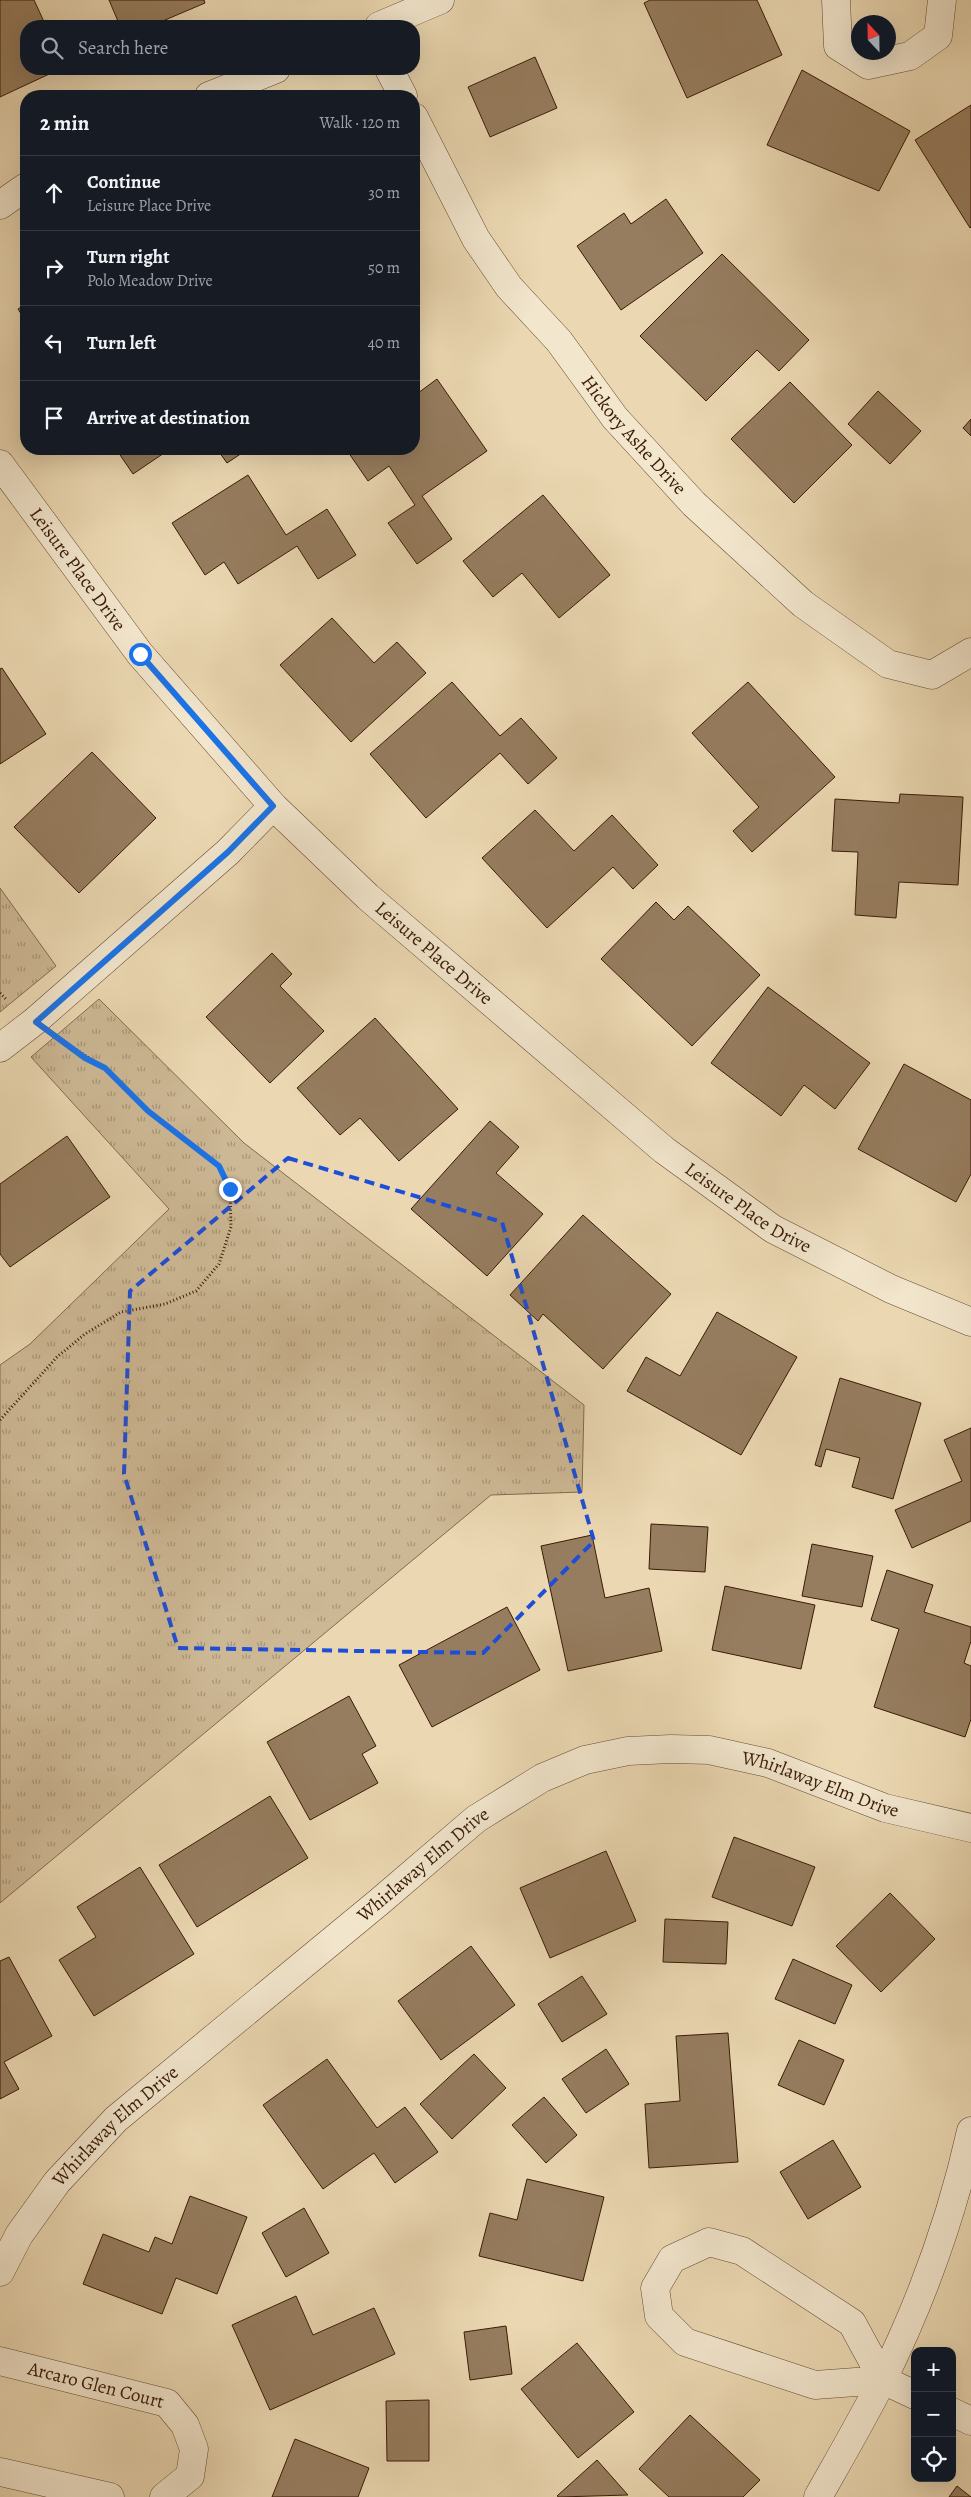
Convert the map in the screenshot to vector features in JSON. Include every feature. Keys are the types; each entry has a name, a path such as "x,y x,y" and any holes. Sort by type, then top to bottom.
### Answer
{"street":[{"path":"393,20 440,0"},
{"path":"836,0 838,46 868,66 910,56 938,36 942,0"},
{"path":"224,90 261,75"},
{"path":"392,75 400,90"},
{"name":"Hickory Ashe Drive","path":"420,129 476,240 509,287 559,341 614,418 694,504 803,604 888,664 932,675 971,652"},
{"path":"0,205 20,191"},
{"name":"Leisure Place Drive","path":"0,464 140,654 273,806 368,897 664,1150 773,1229 891,1289 971,1322"},
{"path":"0,1048 36,1022 228,852 273,806"},
{"name":"Whirlaway Elm Drive","path":"0,2272 20,2235 57,2182 116,2119 379,1902 476,1819 542,1778 585,1760 628,1751 709,1750 768,1762 885,1808 971,1828"},
{"path":"818,2497 882,2380 927,2278 961,2174 971,2131"},
{"path":"882,2380 852,2323 742,2252 709,2242 672,2259 655,2288 659,2316 686,2342 815,2386 882,2380 911,2393"},
{"name":"Arcaro Glen Court","path":"0,2361 166,2403 185,2425 194,2449 190,2476 164,2497"},
{"path":"956,2414 971,2421"},
{"path":"0,2472 110,2497"}],"path":[{"path":"0,993 85,1058 105,1068 148,1111 219,1166 230,1189 231,1227 219,1264 196,1291 165,1304 120,1312 85,1334 57,1357 0,1420"}],"highlighted area":[{"path":"288,1158 502,1222 594,1541 483,1653 178,1648 124,1474 130,1291"}],"green space":[{"path":"0,888 56,966 0,1012"},
{"path":"99,999 244,1143 584,1405 582,1492 491,1495 0,1903 0,1365 30,1344 169,1209 31,1057"}],"building":[{"path":"0,0 34,0 43,20 20,20 20,75 47,75 0,97"},
{"path":"109,0 204,0 205,3 165,20 117,20"},
{"path":"650,0 757,0 782,55 687,98 644,3"},
{"path":"535,57 557,108 490,137 468,87"},
{"path":"802,70 910,131 879,191 767,145"},
{"path":"971,105 971,227 970,228 915,140"},
{"path":"666,199 703,253 621,310 577,246 624,213 631,224"},
{"path":"722,254 809,340 779,371 757,350 706,401 640,336"},
{"path":"437,379 487,451 422,496 452,539 417,564 388,523 415,505 389,466 368,481 350,455 420,455 420,392"},
{"path":"790,382 852,445 794,503 731,439"},
{"path":"878,391 921,431 890,464 848,424"},
{"path":"971,419 971,436 963,428"},
{"path":"120,455 161,455 133,474"},
{"path":"221,455 239,455 227,463"},
{"path":"248,475 286,535 327,509 356,555 318,579 297,546 238,584 224,562 205,575 172,523"},
{"path":"543,495 610,575 559,618 522,573 493,597 463,561"},
{"path":"332,618 374,663 397,642 426,673 351,742 280,665"},
{"path":"2,668 46,734 0,764 0,669"},
{"path":"452,682 500,736 521,718 557,758 528,784 500,753 426,818 370,754"},
{"path":"748,682 835,777 752,852 733,831 759,807 692,733"},
{"path":"92,752 156,818 79,893 14,827"},
{"path":"900,794 963,797 958,885 899,882 896,918 855,915 858,852 832,851 835,799 899,803"},
{"path":"535,810 574,851 612,815 658,865 633,889 613,867 547,928 482,858"},
{"path":"656,902 674,920 688,906 760,975 692,1046 601,959"},
{"path":"272,953 292,974 280,986 324,1031 270,1083 206,1017"},
{"path":"768,987 870,1063 835,1109 804,1085 781,1116 711,1063"},
{"path":"375,1018 458,1109 399,1161 360,1118 340,1135 297,1088"},
{"path":"904,1064 971,1100 971,1174 956,1202 858,1149"},
{"path":"490,1121 519,1147 496,1173 543,1214 487,1276 411,1209"},
{"path":"67,1136 110,1197 10,1267 0,1254 0,1184"},
{"path":"583,1215 671,1294 603,1369 543,1314 538,1321 510,1295"},
{"path":"717,1312 797,1357 741,1455 627,1391 646,1357 680,1376"},
{"path":"840,1378 921,1403 893,1499 852,1487 860,1458 826,1449 821,1467 815,1465"},
{"path":"971,1428 971,1521 912,1548 895,1510 962,1481 944,1440"},
{"path":"651,1524 708,1527 705,1572 649,1569"},
{"path":"592,1535 605,1598 649,1588 662,1651 568,1671 541,1546"},
{"path":"812,1544 873,1556 862,1607 802,1596"},
{"path":"887,1570 933,1585 924,1612 971,1627 971,1641 964,1663 971,1666 971,1719 965,1737 874,1707 899,1629 871,1620"},
{"path":"725,1586 815,1605 801,1669 712,1650"},
{"path":"507,1607 540,1670 432,1727 399,1665"},
{"path":"349,1696 376,1746 362,1754 378,1783 310,1820 267,1742"},
{"path":"270,1796 308,1858 197,1927 159,1865"},
{"path":"734,1837 815,1867 792,1926 712,1897"},
{"path":"606,1851 636,1921 550,1958 520,1888"},
{"path":"140,1867 194,1954 94,2016 59,1960 96,1937 77,1907"},
{"path":"890,1893 935,1939 881,1992 836,1946"},
{"path":"665,1919 728,1922 726,1964 663,1962"},
{"path":"471,1946 515,2005 441,2060 398,2001"},
{"path":"9,1957 52,2036 4,2062 19,2089 0,2099 0,1961"},
{"path":"793,1959 852,1985 835,2024 775,1999"},
{"path":"582,1976 607,2014 562,2042 538,2004"},
{"path":"728,2033 738,2162 649,2168 645,2104 680,2101 676,2036"},
{"path":"799,2040 844,2060 824,2105 778,2085"},
{"path":"606,2049 629,2084 586,2113 562,2079"},
{"path":"474,2054 506,2088 452,2139 420,2104"},
{"path":"327,2059 377,2128 405,2107 438,2152 395,2183 374,2153 323,2189 263,2105"},
{"path":"544,2097 577,2135 546,2163 512,2125"},
{"path":"833,2140 861,2187 808,2219 780,2172"},
{"path":"527,2179 604,2197 583,2281 479,2256 490,2213 517,2220"},
{"path":"190,2196 247,2217 217,2294 176,2278 162,2314 83,2284 103,2234 149,2252 155,2237 172,2244"},
{"path":"304,2208 329,2253 286,2277 262,2233"},
{"path":"296,2296 313,2335 374,2308 395,2354 270,2410 232,2325"},
{"path":"506,2326 512,2374 470,2380 464,2332"},
{"path":"577,2343 634,2412 578,2458 521,2389"},
{"path":"429,2400 429,2461 387,2461 386,2401"},
{"path":"690,2415 760,2480 743,2497 669,2497 639,2469"},
{"path":"295,2439 369,2468 358,2497 272,2497"},
{"path":"597,2460 628,2495 557,2496"},
{"path":"957,2486 971,2497 949,2497"}],"route":[{"path":"140,654 273,806 228,852 36,1022 85,1058 105,1068 148,1111 219,1166 230,1189"}]}
